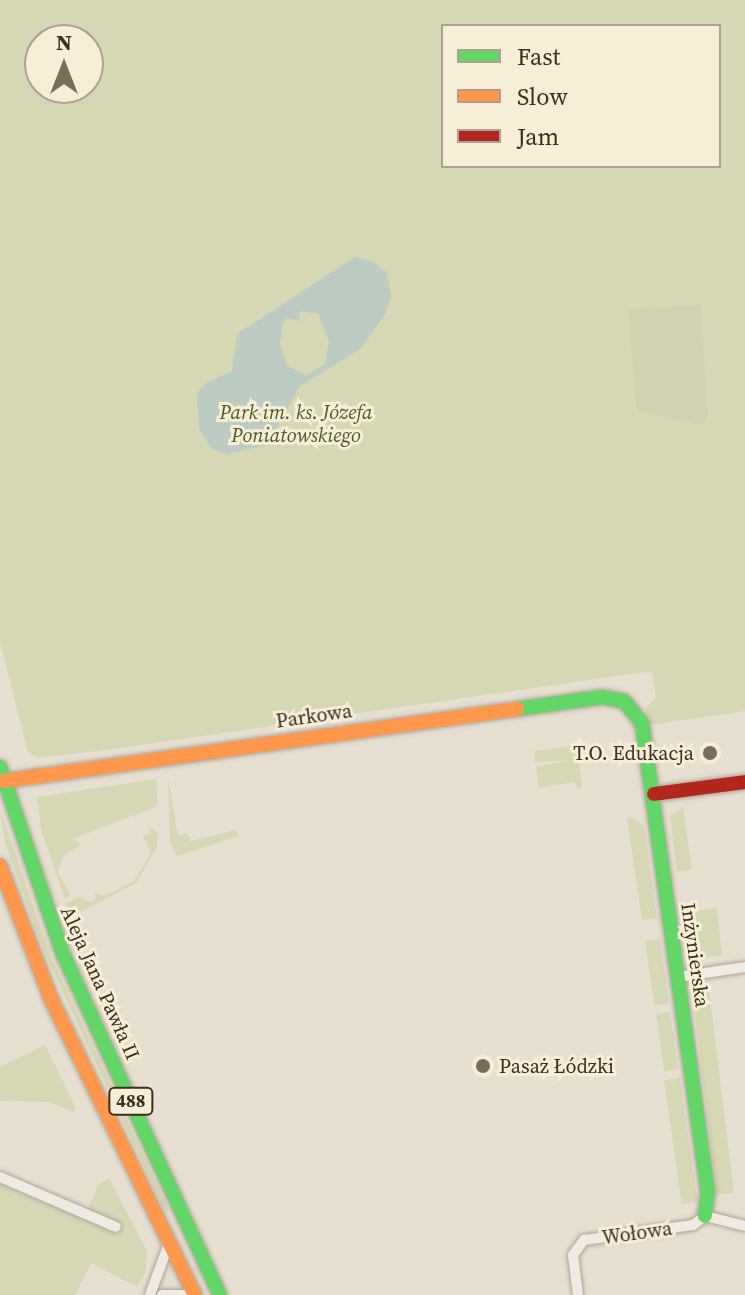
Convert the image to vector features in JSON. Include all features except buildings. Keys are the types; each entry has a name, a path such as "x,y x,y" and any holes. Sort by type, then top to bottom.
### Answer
{"street":[{"name":"Parkowa","path":"2,774 602,697 628,704"},
{"name":"Inżynierska","path":"628,704 642,723 654,794 708,1190 705,1216"},
{"name":"Aleja Jana Pawła II","path":"2,774 63,954 220,1295"},
{"path":"654,794 745,782"},
{"name":"488","path":"0,866 51,999 195,1295"},
{"path":"678,977 745,967"},
{"path":"0,1177 116,1227"},
{"path":"705,1216 745,1226"},
{"name":"Wołowa","path":"578,1295 574,1246 584,1240 693,1225 705,1216"},
{"path":"150,1295 169,1241"},
{"path":"162,1295 186,1295"}],"green space":[{"name":"Park im. ks. Józefa Poniatowskiego","path":"0,0 745,0 745,711 650,725 645,709 656,697 652,673 643,672 38,758 28,752 0,642"},
{"path":"700,304 708,417 702,425 637,411 628,310"},
{"path":"577,745 582,788 577,789 575,782 539,788 536,767 571,760 535,762 534,751"},
{"path":"168,778 178,836 187,833 191,841 235,830 239,836 177,856 170,842"},
{"path":"156,779 158,803 153,808 72,839 81,845 63,856 58,872 70,894 65,899 41,829 37,797"},
{"path":"683,807 692,869 677,872 670,816"},
{"path":"0,810 52,959 169,1210 165,1212 43,949 5,843"},
{"path":"632,817 644,826 657,918 642,920 627,818"},
{"path":"148,826 158,833 157,847 136,883 72,916 66,903 79,897 89,902 96,899 94,893 104,896 134,881 151,853 143,836 151,833"},
{"path":"717,908 722,956 699,958 688,953 682,912"},
{"path":"660,939 669,1003 654,1005 645,941"},
{"path":"708,981 734,1192 717,1194 691,983"},
{"path":"670,1012 678,1069 664,1071 656,1014"},
{"path":"45,1045 76,1108 74,1112 49,1102 0,1101 0,1067"},
{"path":"680,1078 697,1202 682,1204 664,1080"},
{"path":"109,1178 147,1251 146,1272 137,1287 91,1263 75,1295 0,1295 0,1184 118,1234 121,1225 88,1209 98,1185"}],"shaded area":[{"path":"355,257 374,262 387,273 391,296 385,315 360,349 300,386 267,445 227,454 212,449 199,429 197,394 206,383 232,371 237,334","holes":["299,311 318,314 329,341 325,364 307,375 287,366 280,343 283,324 286,318 300,321"]}],"traffic: fast":[{"path":"517,709 602,697 624,701 642,723 708,1190 705,1216"},
{"path":"0,767 63,954 220,1295"}],"traffic: slow":[{"path":"4,781 517,709"},
{"path":"0,866 51,999 195,1295"}],"traffic: jam":[{"path":"654,794 745,782"}],"place":[{"name":"T.O. Edukacja","path":"710,753"},
{"name":"Pasaż Łódzki","path":"483,1066"}]}
